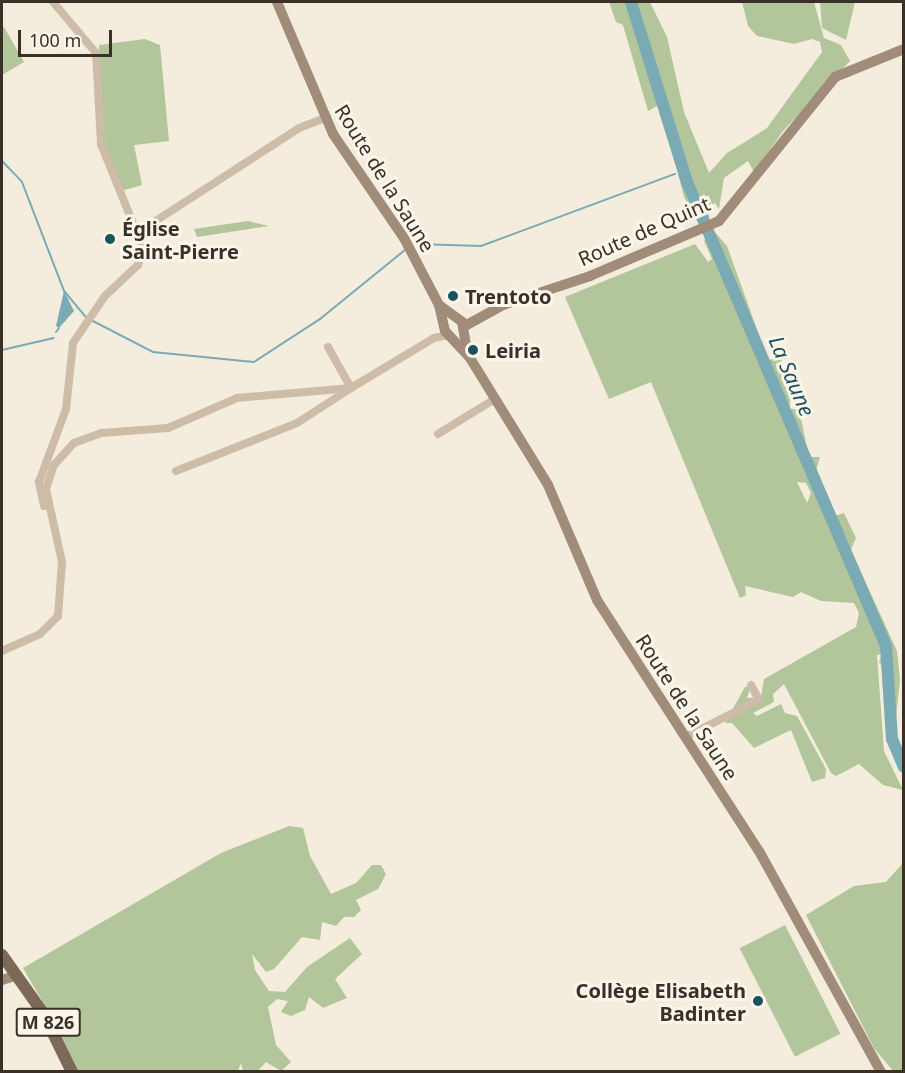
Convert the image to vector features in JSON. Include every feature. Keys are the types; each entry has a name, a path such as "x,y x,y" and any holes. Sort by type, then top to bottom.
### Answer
{"main road":[{"name":"M 826","path":"4,964 17,975 72,1071"}],"street":[{"path":"2,651 47,629 59,611 60,549 39,482 66,409 74,343 90,313 141,260 143,248 101,144 96,52 53,2"},
{"name":"Route de la Saune","path":"277,2 325,118 405,238 439,305 447,330 470,358 548,485 590,589 775,877 880,1071"},
{"name":"Route de Quint","path":"459,323 715,224 835,77 903,49"},
{"path":"137,233 299,128 325,118"},
{"name":"Route de la Saune","path":"439,305 459,323 470,358"},
{"path":"176,471 297,423 459,323"},
{"path":"447,330 459,323"},
{"path":"328,347 351,388"},
{"path":"48,513 50,472 82,438 168,428 251,395 351,388"},
{"path":"438,435 495,399"},
{"path":"685,737 759,700 751,685"},
{"path":"2,980 17,975"}],"green space":[{"path":"609,2 650,2 667,37 684,112 709,173 727,153 767,128 822,52 820,42 812,39 794,44 757,36 748,26 742,2 814,2 824,38 841,45 850,61 783,131 754,172 748,161 724,178 719,209 715,203 707,207 710,221 699,224 684,197 660,104 648,111 623,25 616,22"},
{"path":"820,2 855,2 846,40 822,28"},
{"path":"4,27 24,62 2,75 2,28"},
{"path":"145,39 160,45 169,141 134,145 142,185 121,191 103,142 99,45"},
{"path":"248,221 269,226 197,237 194,229"},
{"path":"712,229 727,246 768,360 781,358 791,394 789,409 799,409 809,457 820,457 816,471 834,516 844,513 856,538 851,550 897,651 900,680 894,735 887,732 885,670 879,662 882,654 877,655 884,751 903,790 883,785 859,764 836,776 831,773 784,684 773,694 774,702 753,713 757,716 781,704 785,713 797,716 826,769 825,778 812,782 791,730 754,748 732,723 725,723 745,687 751,686 747,698 761,697 764,679 856,627 859,613 854,603 821,601 801,592 793,597 745,586 746,595 740,598 651,382 609,399 565,297 695,244 708,262 712,259 704,241","holes":["797,482 806,483 811,493 807,503"]},
{"path":"289,826 303,828 310,856 331,894 356,883 372,865 381,865 386,874 378,889 356,900 361,910 354,917 344,917 336,926 322,922 320,940 302,937 274,969 266,972 252,954 255,970 269,991 285,992 307,967 350,938 362,954 335,979 347,998 323,1008 309,997 305,1010 291,1016 281,1012 288,1001 277,999 268,1007 276,1045 291,1062 281,1071 266,1062 257,1072 243,1071 241,1063 238,1071 72,1071 55,1023 23,968 221,853"},
{"path":"903,863 903,1071 893,1071 874,1048 806,915 854,886 886,882"},
{"path":"785,925 840,1034 795,1057 740,948"}],"water":[{"path":"64,291 74,311 59,328 56,326"}],"waterway":[{"name":"La Saune","path":"631,2 687,182 886,646 892,739 904,767"},
{"path":"2,161 22,182 64,291 86,317"},
{"path":"415,244 481,246 675,174"},
{"path":"91,320 153,352 254,362 320,319 405,250"},
{"path":"56,332 59,328"},
{"path":"2,350 54,338"}],"place":[{"name":"Église Saint-Pierre","path":"110,239"},
{"name":"Trentoto","path":"453,296"},
{"name":"Leiria","path":"473,350"},
{"name":"Collège Elisabeth Badinter","path":"758,1001"}]}
